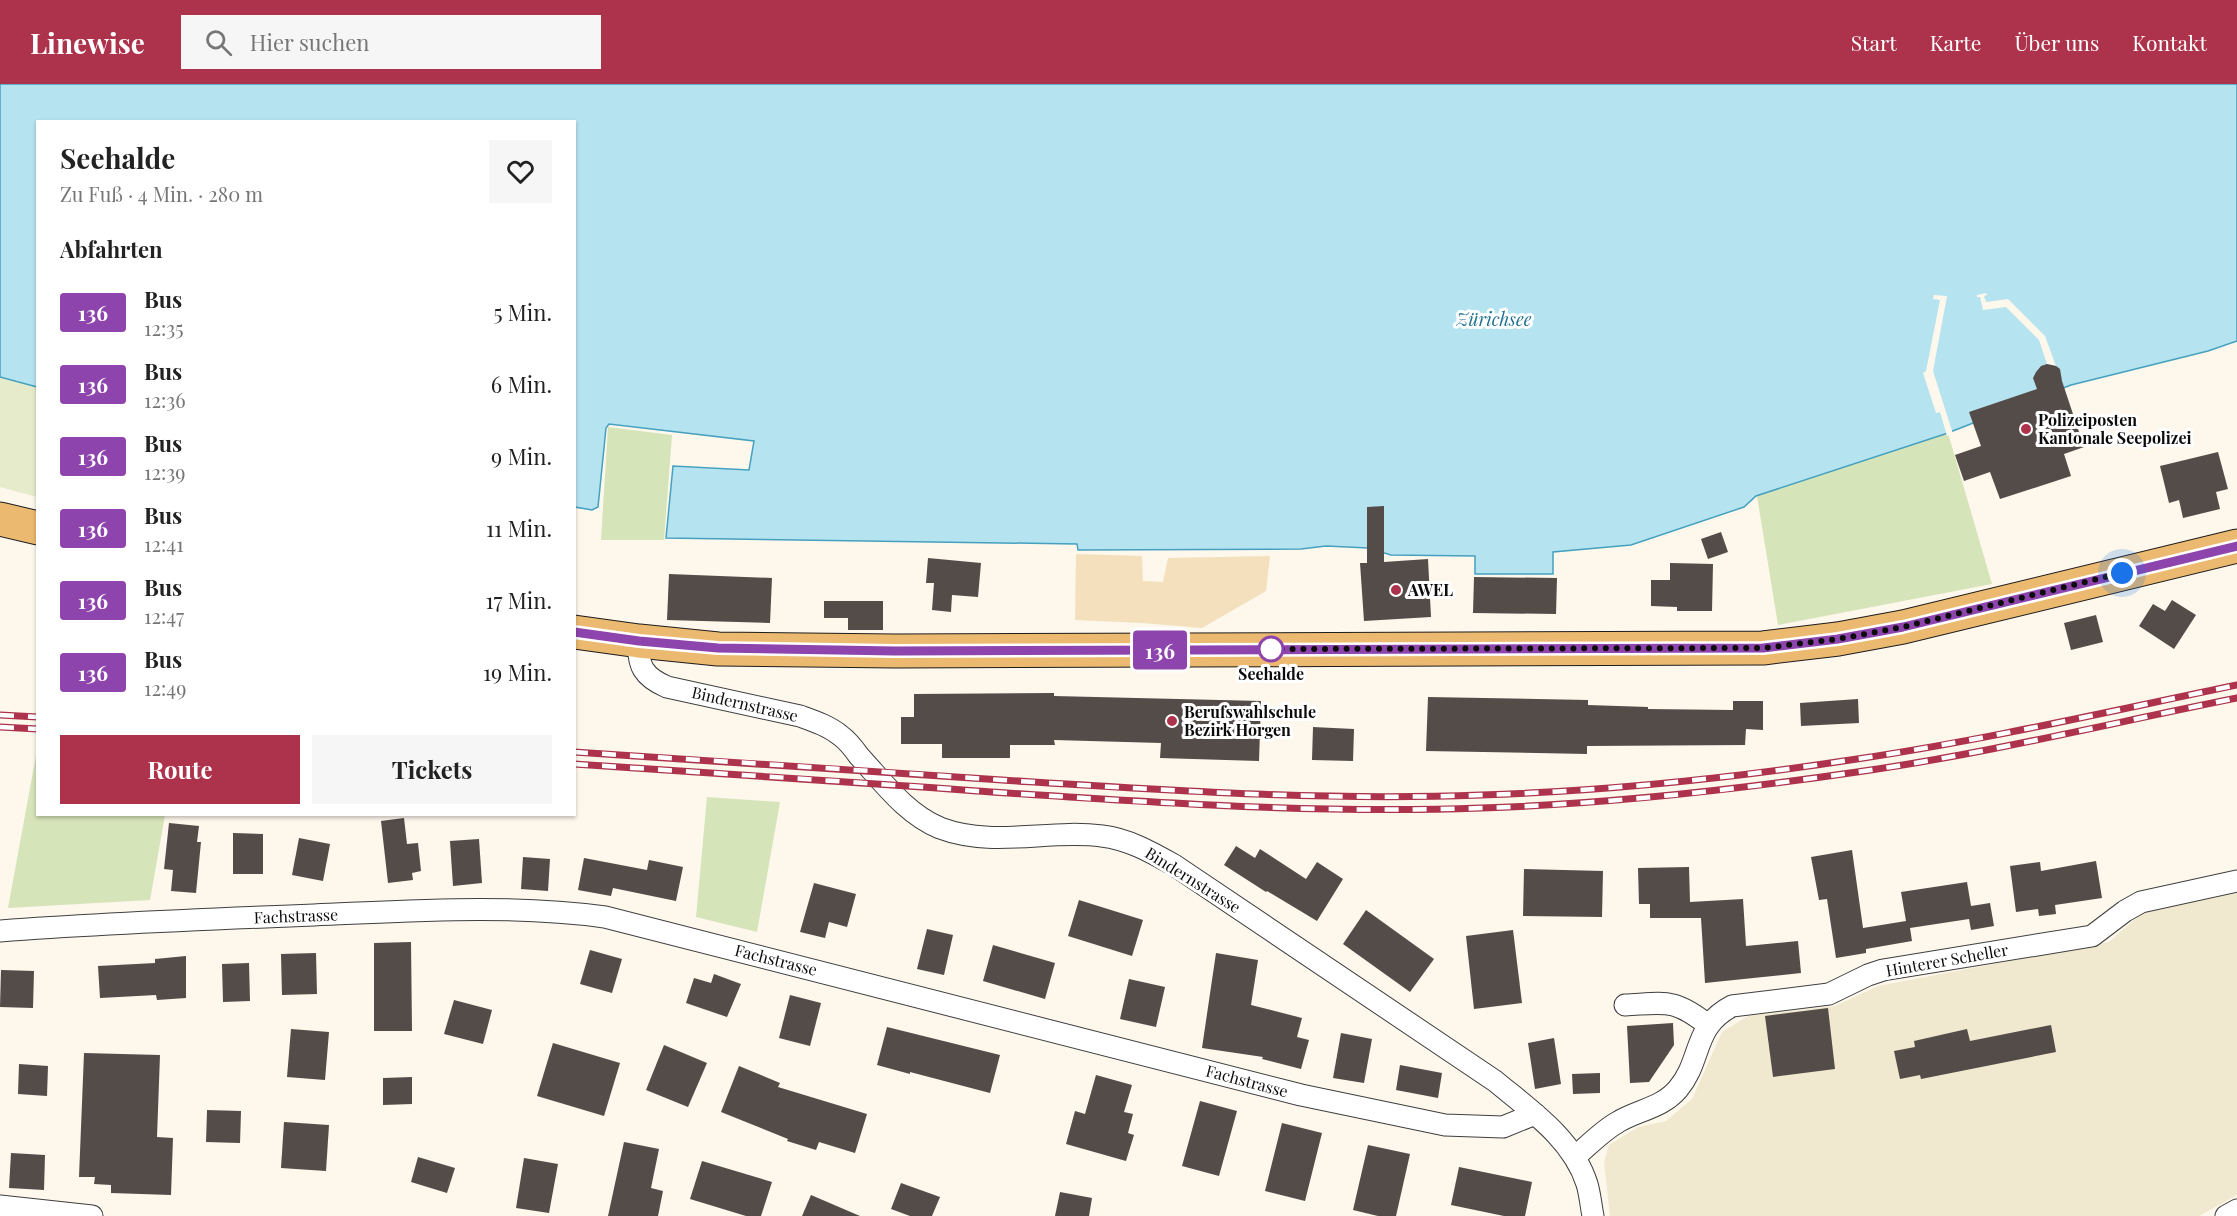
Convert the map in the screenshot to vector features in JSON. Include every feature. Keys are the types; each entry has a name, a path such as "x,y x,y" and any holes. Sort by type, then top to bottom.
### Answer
{"main road":[{"path":"0,519 36,528"},
{"path":"576,632 718,648 895,651 1763,648 1838,639 1903,627 2237,546"}],"street":[{"name":"Bindernstrasse","path":"639,641 640,665 652,680 667,687 800,716 819,722 841,735 894,795 916,815 939,827 982,838 1080,834 1104,836 1148,850 1495,1081 1554,1131 1575,1157 1587,1184 1593,1216"},
{"name":"Hinterer Scheller","path":"1575,1157 1620,1120 1658,1106 1677,1091 1692,1068 1699,1041 1708,1025 1723,1011 1742,1003 1829,994 1883,970 2092,936 2141,902 2237,881"},
{"name":"Fachstrasse","path":"0,931 80,925 386,912 530,909 569,912 605,917 1301,1095 1434,1123 1503,1127 1535,1114"},
{"path":"1625,1005 1669,1003 1690,1011 1708,1025"},
{"path":"0,1206 92,1216"},
{"path":"2226,1216 2237,1210"}],"shaded area":[{"path":"2237,892 2237,1195 2199,1216 1610,1216 1604,1162 1609,1145 1638,1127 1666,1121 1692,1099 1722,1032 1748,1016 1835,1006 1878,986 2109,942 2143,912"}],"green space":[{"path":"0,377 36,387 36,497 0,487"},
{"path":"608,427 672,435 664,540 601,540"},
{"path":"1948,433 1992,584 1778,625 1757,496"},
{"path":"36,755 36,816 165,816 150,900 8,908"},
{"path":"707,797 780,802 757,932 696,917"}],"sand":[{"path":"1076,554 1142,556 1143,581 1163,582 1168,558 1270,556 1266,591 1202,628 1075,620"}],"water":[{"name":"Zürichsee","path":"0,84 2237,84 2237,341 2208,351 2071,385 1945,434 1756,496 1744,507 1631,545 1553,552 1553,574 1475,574 1475,556 1391,555 1368,548 1326,546 1301,549 1078,550 1077,544 666,538 673,466 749,470 754,441 609,424 606,428 598,507 592,510 576,507 576,120 36,120 36,387 0,377"}],"pier":[{"path":"1986,293 1987,295 1984,296 1986,302 2008,299 2045,336 2056,366 2047,364 2039,340 2006,307 1983,310 1980,297 1977,295"},
{"path":"1934,295 1947,296 1933,371 1953,434 1947,436 1940,412 1936,413 1923,373 1926,371 1940,300 1933,299"}],"building":[{"name":"Polizeiposten Kantonale Seepolizei","path":"2047,364 2060,369 2084,447 2064,454 2071,476 2000,499 1990,472 1964,481 1955,455 1981,446 1969,412 2037,389 2033,378 2041,366"},
{"path":"2218,452 2228,489 2216,492 2220,509 2183,518 2179,500 2169,503 2160,466"},
{"name":"AWEL","path":"1384,506 1384,562 1428,559 1431,617 1364,621 1360,563 1367,563 1367,507"},
{"path":"1721,532 1728,552 1708,559 1701,539"},
{"path":"928,558 981,563 978,597 952,595 951,612 932,610 934,583 926,583"},
{"path":"1670,563 1713,564 1712,611 1677,611 1677,607 1651,606 1651,580 1670,580"},
{"path":"669,574 772,578 770,623 667,620"},
{"path":"1474,577 1557,578 1556,614 1473,613"},
{"path":"2172,600 2196,615 2174,649 2139,626 2153,604 2165,611"},
{"path":"824,601 883,601 883,630 848,630 848,618 824,618"},
{"path":"2096,615 2103,642 2071,650 2064,623"},
{"path":"1054,693 1054,696 1261,701 1259,761 1160,758 1161,743 1054,740 1055,745 1010,745 1010,758 942,758 942,744 901,744 901,717 914,717 914,694"},
{"path":"1428,697 1588,700 1588,705 1648,707 1648,709 1733,710 1733,701 1763,701 1763,730 1746,729 1745,745 1587,746 1587,754 1426,751"},
{"path":"1858,699 1859,723 1801,726 1800,703"},
{"path":"1313,727 1354,729 1353,761 1312,760"},
{"path":"404,818 407,844 418,843 421,871 412,873 413,880 388,883 381,821"},
{"path":"169,823 199,826 197,842 201,842 196,893 171,891 173,870 164,869"},
{"path":"233,833 263,834 263,874 233,874"},
{"path":"299,838 330,844 323,881 292,875"},
{"path":"479,839 482,883 453,886 450,841"},
{"path":"1236,846 1255,858 1260,849 1306,879 1317,862 1343,879 1317,921 1224,865"},
{"path":"1852,850 1863,928 1906,921 1901,892 1967,882 1971,906 1990,903 1994,926 1971,930 1969,919 1910,928 1912,941 1866,949 1866,953 1836,958 1827,899 1819,900 1811,857"},
{"path":"523,857 550,859 548,891 521,889"},
{"path":"584,858 647,870 649,860 683,867 676,901 613,888 611,896 578,890"},
{"path":"2096,861 2102,898 2055,905 2056,914 2039,916 2038,909 2016,912 2010,866 2040,862 2041,871"},
{"path":"1689,867 1690,902 1743,899 1746,946 1798,941 1801,973 1705,983 1701,918 1650,918 1650,904 1639,904 1638,868"},
{"path":"1524,869 1603,871 1602,917 1523,916"},
{"path":"814,883 856,894 847,927 829,922 825,938 800,932"},
{"path":"1079,900 1143,920 1132,956 1068,936"},
{"path":"1366,910 1434,959 1410,992 1343,944"},
{"path":"927,929 953,935 944,975 917,969"},
{"path":"1513,930 1522,1003 1474,1009 1466,936"},
{"path":"411,942 412,1031 374,1031 374,943"},
{"path":"993,945 1055,963 1045,999 983,981"},
{"path":"590,950 622,959 612,993 580,984"},
{"path":"316,953 317,994 282,995 281,954"},
{"path":"1216,953 1258,960 1251,1005 1302,1018 1297,1037 1309,1040 1301,1069 1262,1059 1263,1057 1202,1048"},
{"path":"186,956 186,998 157,1000 156,995 100,998 98,966 155,963 155,959"},
{"path":"249,963 250,1001 223,1002 222,964"},
{"path":"1,970 34,971 33,1008 0,1007"},
{"path":"714,974 741,984 727,1017 686,1003 694,978 711,983"},
{"path":"1129,979 1165,987 1156,1027 1120,1019"},
{"path":"790,995 821,1003 810,1046 779,1038"},
{"path":"454,1000 492,1010 483,1044 444,1034"},
{"path":"1828,1008 1835,1069 1773,1077 1765,1016"},
{"path":"1673,1023 1674,1045 1649,1082 1630,1083 1627,1026"},
{"path":"2051,1025 2056,1052 1921,1079 1920,1075 1900,1079 1894,1051 1915,1047 1914,1041 1967,1029 1970,1041"},
{"path":"887,1027 1000,1055 990,1093 877,1065"},
{"path":"291,1029 329,1032 325,1080 287,1077"},
{"path":"1341,1033 1372,1039 1364,1083 1333,1078"},
{"path":"1554,1038 1561,1084 1535,1089 1528,1043"},
{"path":"553,1043 620,1063 604,1116 537,1096"},
{"path":"664,1045 707,1063 688,1107 646,1090"},
{"path":"84,1053 160,1055 157,1137 173,1138 171,1195 111,1193 111,1185 94,1184 95,1177 79,1177"},
{"path":"19,1064 48,1066 47,1096 18,1094"},
{"path":"1400,1065 1442,1073 1438,1098 1396,1090"},
{"path":"739,1066 780,1083 778,1087 867,1114 855,1153 819,1142 816,1150 787,1141 788,1139 721,1112"},
{"path":"1600,1073 1600,1093 1573,1094 1572,1074"},
{"path":"1096,1075 1132,1085 1124,1112 1133,1114 1128,1133 1134,1135 1126,1161 1066,1144 1075,1111 1085,1114"},
{"path":"412,1077 412,1104 383,1105 383,1078"},
{"path":"1200,1101 1237,1111 1219,1176 1182,1166"},
{"path":"207,1110 241,1111 240,1143 206,1142"},
{"path":"284,1122 329,1125 326,1171 281,1168"},
{"path":"1282,1123 1322,1133 1305,1201 1265,1191"},
{"path":"624,1142 659,1149 651,1188 663,1191 658,1216 608,1216"},
{"path":"1368,1145 1410,1154 1396,1216 1378,1216 1353,1210"},
{"path":"11,1153 45,1155 44,1190 9,1188"},
{"path":"418,1157 455,1168 447,1193 411,1182"},
{"path":"524,1158 558,1164 549,1213 516,1208"},
{"path":"702,1161 772,1182 761,1216 746,1216 690,1199"},
{"path":"1459,1167 1532,1182 1525,1216 1504,1216 1451,1205"},
{"path":"901,1183 940,1197 932,1216 910,1216 891,1209"},
{"path":"1060,1192 1092,1198 1089,1216 1055,1216"},
{"path":"811,1195 860,1216 802,1216"}],"railway":[{"path":"576,752 1182,791 1361,797 1481,795 1622,787 1810,766 2000,734 2237,685"},
{"path":"576,764 1166,803 1292,808 1481,808 1670,795 1857,772 2000,747 2237,698"},
{"path":"0,715 36,717"},
{"path":"0,727 36,729"}],"bus line":[{"name":"136","path":"576,632 718,648 895,651 1763,648 1838,639 1903,627 2237,546"}],"place":[{"name":"Polizeiposten Kantonale Seepolizei","path":"2026,429"},
{"name":"AWEL","path":"1396,590"},
{"name":"Seehalde","path":"1271,649"},
{"name":"Berufswahlschule Bezirk Horgen","path":"1172,721"}],"route":[{"path":"1271,649 1763,648 1838,639 1903,627 2122,573"}]}
